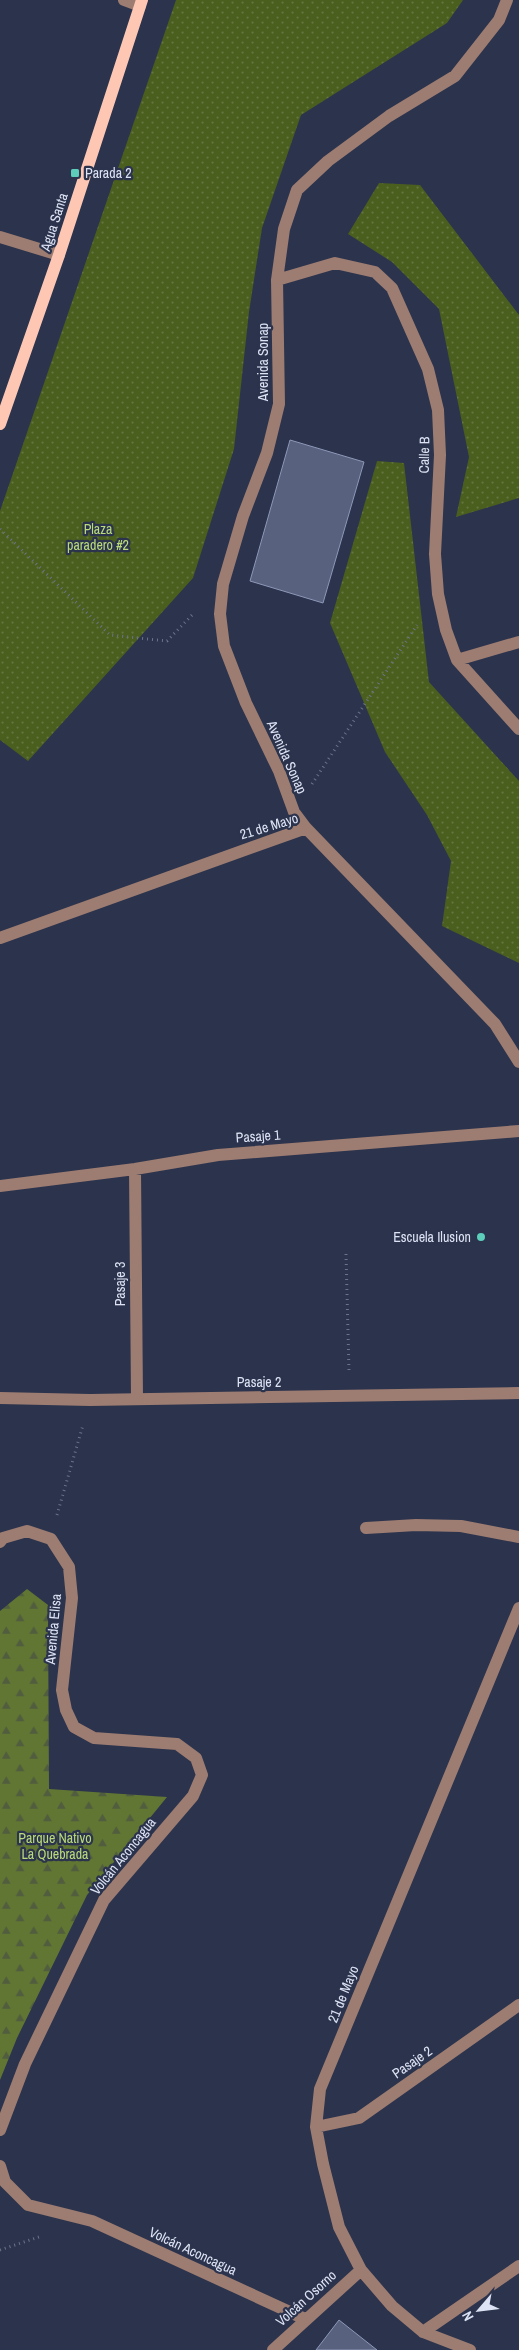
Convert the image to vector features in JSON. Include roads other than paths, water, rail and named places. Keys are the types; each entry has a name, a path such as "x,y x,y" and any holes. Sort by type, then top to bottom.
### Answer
{"main road":[{"name":"Agua Santa","path":"0,424 59,255 141,3"}],"street":[{"path":"124,0 141,3"},
{"name":"Avenida Sonap","path":"306,828 294,812 279,771 246,703 224,646 220,614 222,584 243,516 267,453 279,404 277,280 284,229 297,190 328,161 389,116 455,76 499,20 507,0"},
{"path":"0,237 59,255"},
{"name":"Calle B","path":"277,280 335,263 375,272 392,288 428,370 438,410 440,455 435,539 438,594 446,630 456,660 519,729"},
{"path":"456,660 519,642"},
{"name":"21 de Mayo","path":"0,938 306,828 495,1024 519,1062"},
{"name":"Pasaje 1","path":"0,1186 135,1169 218,1155 519,1131"},
{"name":"Pasaje 3","path":"135,1169 138,1398"},
{"name":"Pasaje 2","path":"0,1398 90,1400 519,1393"},
{"path":"366,1528 416,1525 461,1526 519,1537"},
{"name":"Avenida Elisa","path":"0,1542 3,1538 27,1531 50,1539 69,1567 72,1598 62,1690 66,1710 74,1727 94,1738"},
{"name":"21 de Mayo","path":"470,2350 423,2332 392,2306 360,2270 339,2227 316,2127 320,2089 519,1608"},
{"name":"Volcán Aconcagua","path":"0,2130 25,2064 104,1900 193,1796 202,1775 196,1758 177,1744 94,1738"},
{"name":"Pasaje 2","path":"316,2127 359,2118 519,2005"},
{"name":"Volcán Aconcagua","path":"0,2166 5,2182 28,2205 92,2221 305,2319"},
{"path":"423,2332 519,2266"},
{"name":"Volcán Osorno","path":"273,2350 360,2270"}],"place":[{"name":"Parada 2","path":"75,173"},
{"name":"Escuela Ilusion","path":"481,1237"}],"park label":[{"name":"Plaza paradero #2","path":"98,538"},
{"name":"Parque Nativo La Quebrada","path":"55,1846"}]}
